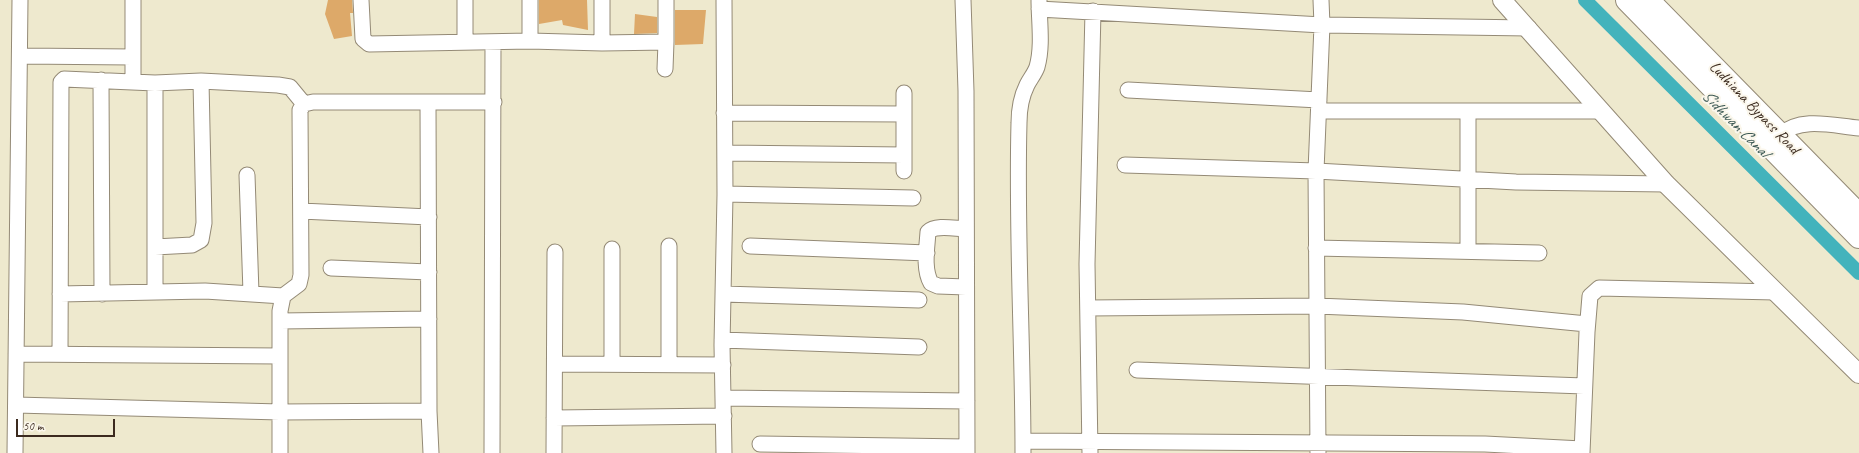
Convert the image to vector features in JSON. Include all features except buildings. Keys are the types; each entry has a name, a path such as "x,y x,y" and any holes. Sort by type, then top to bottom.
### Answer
{"highway":[{"name":"Ludhiana Bypass Road","path":"1627,0 1859,237"},
{"name":"Ludhiana Bypass Road","path":"1648,0 1859,215"}],"street":[{"path":"15,453 20,0"},
{"path":"133,0 133,82"},
{"path":"361,0 363,39 369,44 530,41 602,43 666,42"},
{"path":"465,0 465,42"},
{"path":"530,0 530,41"},
{"path":"602,0 602,43"},
{"path":"665,69 666,0"},
{"path":"724,0 725,194 722,340 724,453"},
{"path":"760,444 967,450 966,91 963,0"},
{"path":"1318,448 1316,171 1322,25 1321,0"},
{"path":"1502,0 1529,28 1666,184 1859,374"},
{"path":"1529,28 1322,25 1093,11 1039,5 1037,67 1026,86 1021,103 1019,122 1023,447 1485,449 1582,451 1587,324 1590,296 1599,288 1775,292"},
{"path":"1090,447 1088,308 1093,11"},
{"path":"492,453 494,42"},
{"path":"20,56 133,57"},
{"path":"60,354 61,82 64,79 71,78 155,83 201,81 278,85 290,87 304,104"},
{"path":"101,80 102,294"},
{"path":"155,247 192,245 201,240 204,223 201,81"},
{"path":"155,83 155,292"},
{"path":"1128,90 1319,105 1468,112 1601,111"},
{"path":"904,93 904,171"},
{"path":"60,294 205,291 283,296 299,284 301,275 300,110 304,104 313,102 494,102"},
{"path":"428,102 429,411 432,453"},
{"path":"1468,112 1468,251"},
{"path":"724,113 904,114"},
{"path":"1780,135 1788,128 1803,124 1859,128"},
{"path":"725,153 904,155"},
{"path":"1125,165 1316,171 1467,180 1666,184"},
{"path":"247,174 250,293"},
{"path":"725,194 913,198"},
{"path":"301,211 429,217"},
{"path":"966,230 938,228 930,230 928,232 927,253 927,277 931,283 938,286 966,287"},
{"path":"669,246 669,364"},
{"path":"750,246 927,253"},
{"path":"1316,248 1539,253"},
{"path":"612,249 612,364"},
{"path":"554,453 555,252"},
{"path":"331,268 429,272"},
{"path":"723,294 919,300"},
{"path":"280,453 280,321 283,296"},
{"path":"1088,308 1317,306 1463,312 1587,324"},
{"path":"280,321 429,319"},
{"path":"722,340 919,347"},
{"path":"16,354 280,356"},
{"path":"555,364 723,364"},
{"path":"1137,370 1584,386"},
{"path":"724,398 967,401"},
{"path":"16,405 280,412 429,411"},
{"path":"554,418 724,416"}],"waterway":[{"name":"Sidhwan Canal","path":"1585,0 1859,273"}]}
